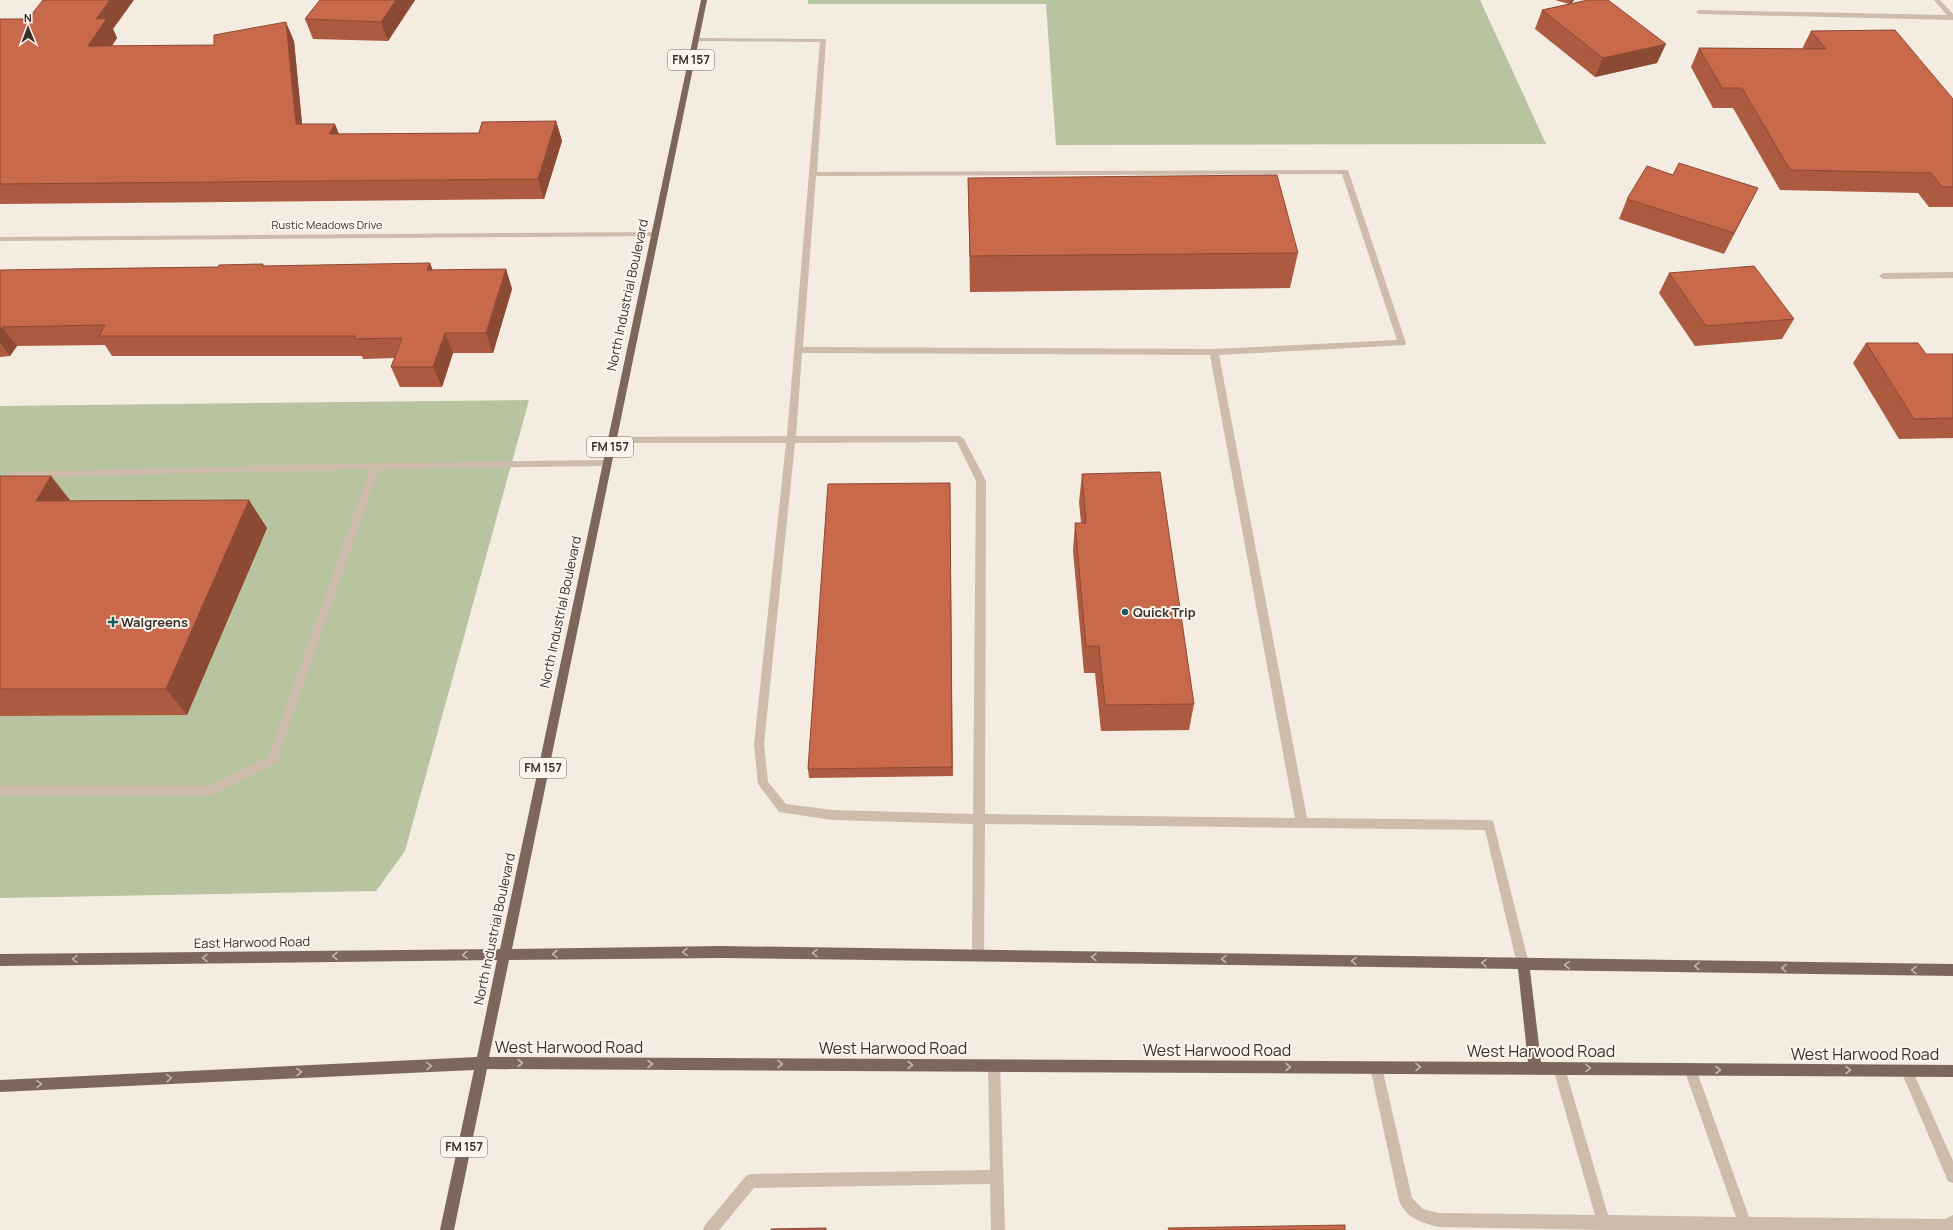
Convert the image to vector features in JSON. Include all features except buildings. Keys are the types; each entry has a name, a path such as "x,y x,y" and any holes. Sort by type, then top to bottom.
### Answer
{"main road":[{"name":"North Industrial Boulevard","path":"447,1230 704,0"},
{"path":"504,954 721,952 1953,970"},
{"name":"East Harwood Road","path":"0,960 504,954"},
{"path":"1523,964 1535,1068"},
{"path":"0,1086 481,1063"},
{"name":"West Harwood Road","path":"481,1063 1953,1071"}],"street":[{"path":"1937,0 1953,17"},
{"path":"1698,12 1953,17"},
{"path":"695,40 824,40 791,440 759,744 763,784 783,809 832,815 979,819 1489,825 1523,964"},
{"path":"798,350 1214,352 1402,344 1345,172 813,174"},
{"name":"Rustic Meadows Drive","path":"0,239 655,234"},
{"path":"1883,276 1953,275"},
{"path":"1214,352 1302,823"},
{"path":"612,440 960,439 981,481 978,956"},
{"path":"0,481 12,475 376,466 606,464"},
{"path":"0,791 209,791 272,760 376,466"},
{"path":"994,1065 998,1230"},
{"path":"1376,1067 1406,1202 1419,1215 1438,1220 1604,1223 1946,1226 1953,1222"},
{"path":"1559,1068 1604,1223"},
{"path":"1690,1069 1745,1224"},
{"path":"1907,1071 1953,1176"},
{"path":"710,1230 751,1181 997,1178"}],"green space":[{"path":"808,0 1480,0 1546,144 1056,145 1046,4 808,4"},
{"path":"529,400 405,851 376,891 0,898 0,406"}],"place":[{"name":"Quick Trip","path":"1125,612"},
{"name":"Walgreens","path":"113,622"}]}
